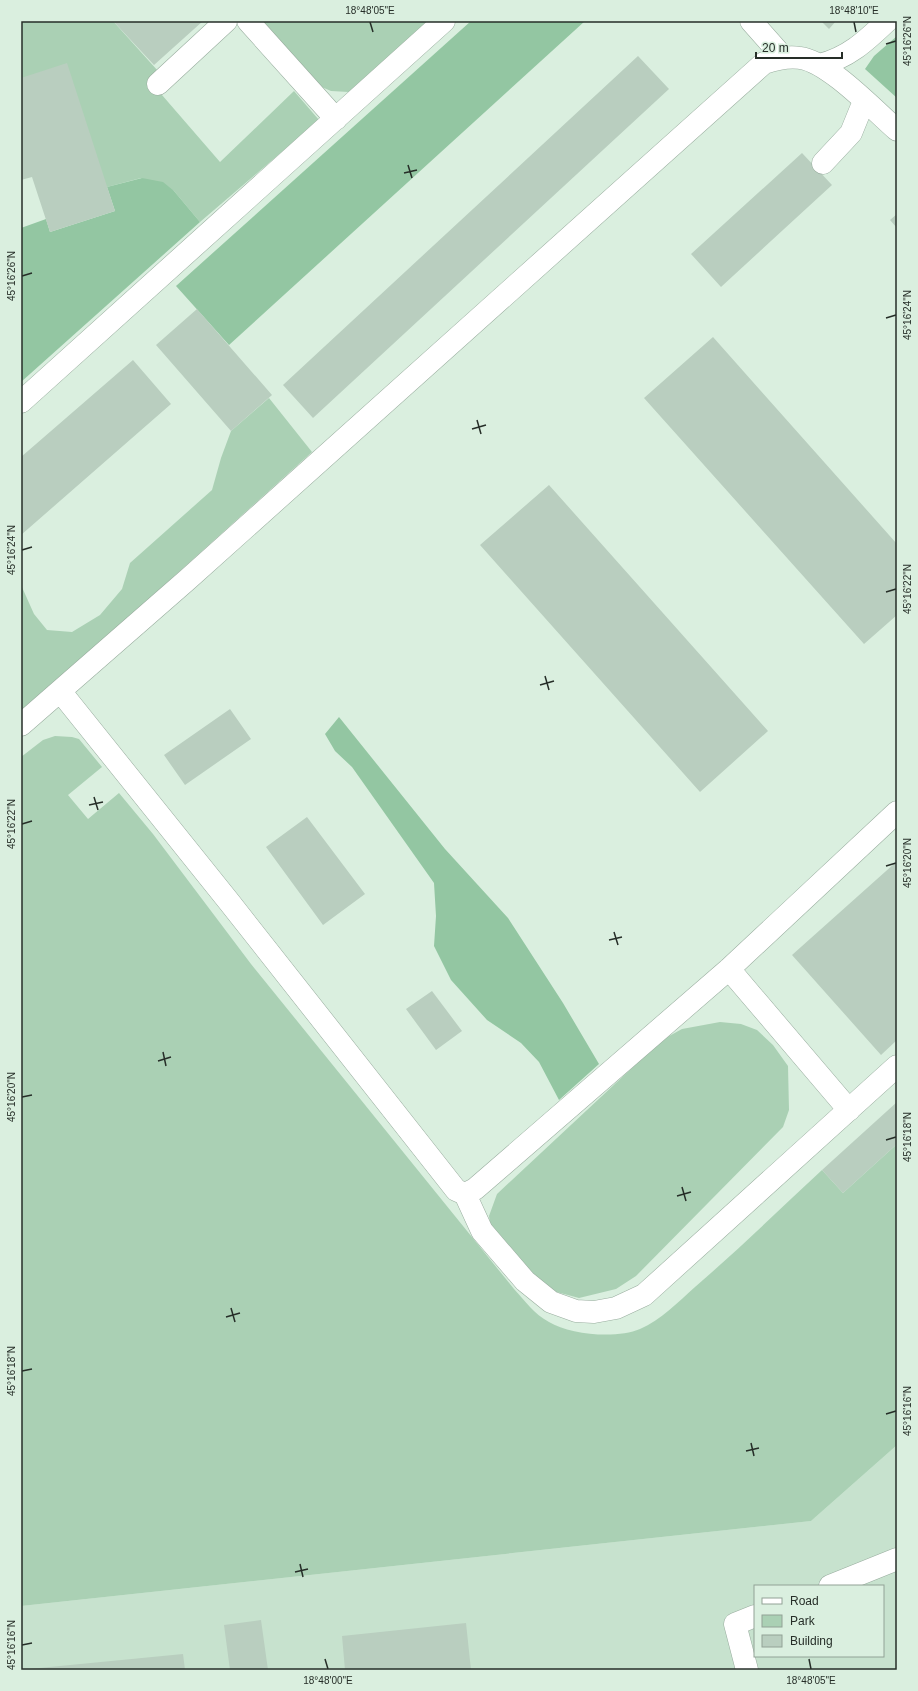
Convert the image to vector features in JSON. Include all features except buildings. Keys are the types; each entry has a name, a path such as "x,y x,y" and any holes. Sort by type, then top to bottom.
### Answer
{"lane":[{"path":"158,84 226,21"},
{"path":"248,21 336,118"},
{"path":"21,402 444,21"},
{"path":"751,21 783,57"},
{"path":"820,65 836,61 865,42 887,21"},
{"path":"21,725 199,569 764,63 783,57 801,58 820,65 840,79 897,130"},
{"path":"823,163 851,133 864,101"},
{"path":"60,691 230,903 456,1190 465,1194 482,1231 525,1281 551,1302 576,1311 594,1312 616,1308 644,1295 897,1066"},
{"path":"465,1194 475,1189 729,969 897,812"},
{"path":"729,969 849,1110"},
{"path":"832,1585 897,1559"},
{"path":"747,1670 735,1624 754,1616"}],"shaded area":[{"path":"897,1445 897,1670 21,1670 21,1606 811,1521"}],"green space":[{"path":"21,21 113,21 158,71 149,80 220,162 294,91 319,120 200,222 174,191 141,178 107,187 21,78"},
{"path":"263,21 431,21 349,92 331,91 317,85"},
{"path":"471,21 585,21 229,345 176,286"},
{"path":"897,36 897,98 865,69 874,56"},
{"path":"142,178 163,182 174,191 200,222 21,382 21,228 46,219 50,232 115,211 107,187"},
{"path":"269,398 312,452 21,714 21,585 34,614 47,630 72,632 100,615 122,589 130,563 212,490 221,458 231,431"},
{"path":"339,717 445,849 508,918 563,1003 599,1064 559,1100 539,1062 521,1043 487,1020 451,980 434,946 436,916 434,883 352,767 335,751 325,734"},
{"path":"55,736 79,739 102,767 68,795 88,819 119,793 153,834 251,964 514,1289 530,1307 549,1322 581,1333 607,1335 630,1332 648,1325 676,1305 822,1170 843,1193 897,1144 897,1445 811,1521 21,1606 21,757 43,740"},
{"path":"720,1022 741,1024 757,1030 773,1045 788,1066 789,1110 783,1127 636,1276 616,1289 579,1298 553,1291 529,1275 491,1230 489,1216 497,1194 662,1040 682,1029"}]}
